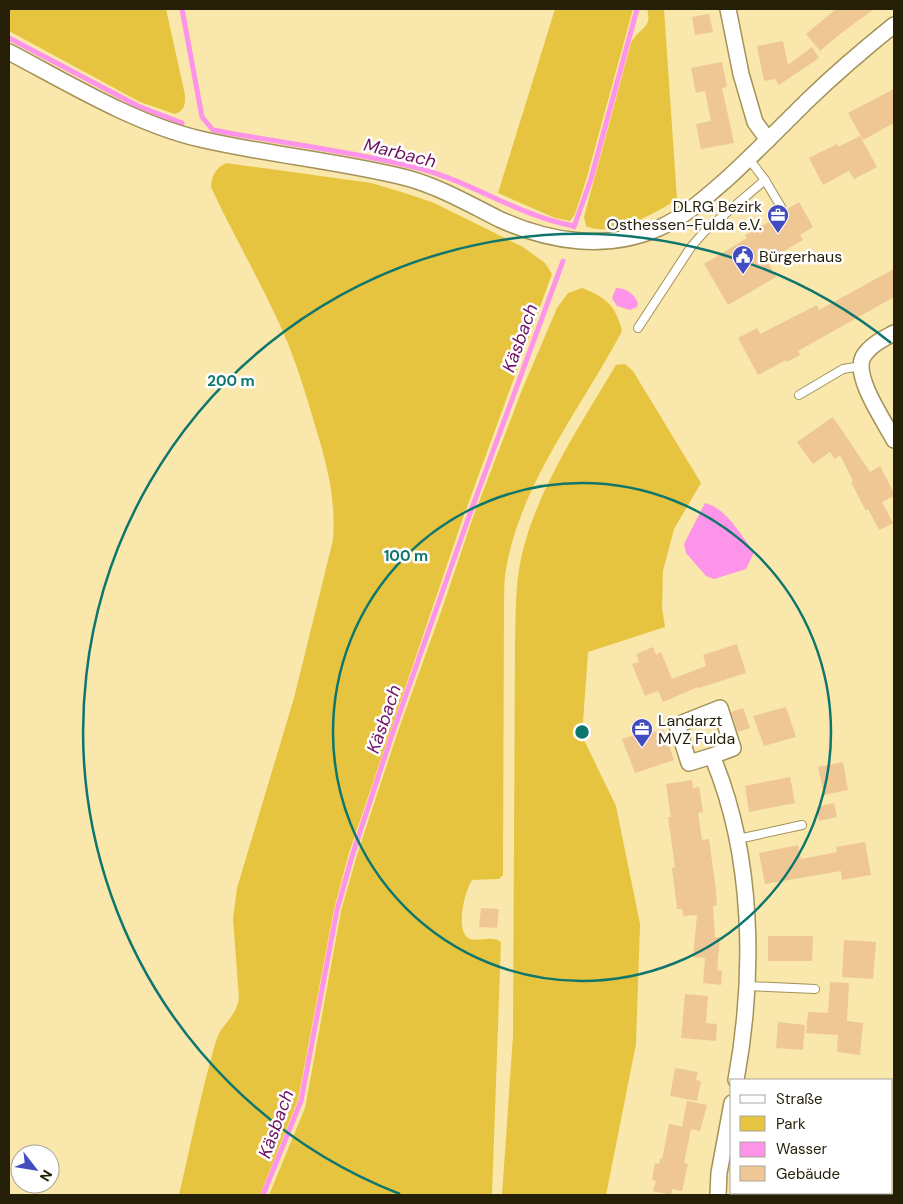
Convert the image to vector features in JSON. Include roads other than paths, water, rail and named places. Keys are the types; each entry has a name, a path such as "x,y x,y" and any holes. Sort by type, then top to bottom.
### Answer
{"street":[{"path":"728,9 741,74 754,122 768,140"},
{"path":"9,52 101,101 198,139 374,170 411,179 528,231 583,242 635,237 678,218 700,203 749,159 861,51 894,25"},
{"path":"894,333 872,346 862,359 864,382 894,440"},
{"path":"712,756 720,774 738,839 748,937 748,986 742,1049 736,1079"},
{"path":"718,1195 719,1173 729,1128"}],"lane":[{"path":"749,159 765,180 781,207"},
{"path":"638,328 691,247 704,232 765,180"},
{"path":"799,395 843,368 862,366"},
{"path":"738,839 802,826"},
{"path":"748,986 815,989"}],"water":[{"path":"616,288 624,289 632,294 638,303 637,307 630,310 617,306 612,298"},
{"path":"705,503 713,506 726,516 754,552 746,569 714,579 706,576 686,553 684,544"}],"waterway":[{"name":"Marbach","path":"182,9 202,117 213,130 342,152 418,168 438,174 534,215 574,226"},
{"name":"Käsbach","path":"574,227 591,179 637,9"},
{"name":"Marbach","path":"9,38 138,106 182,123"},
{"name":"Käsbach","path":"263,1195 301,1101 337,910 353,853 393,732 468,519 563,261"}],"place":[{"name":"DLRG Bezirk Osthessen-Fulda e.V.","path":"778,234"},
{"name":"Bürgerhaus","path":"743,275"},
{"name":"Landarzt MVZ Fulda","path":"642,748"}]}
